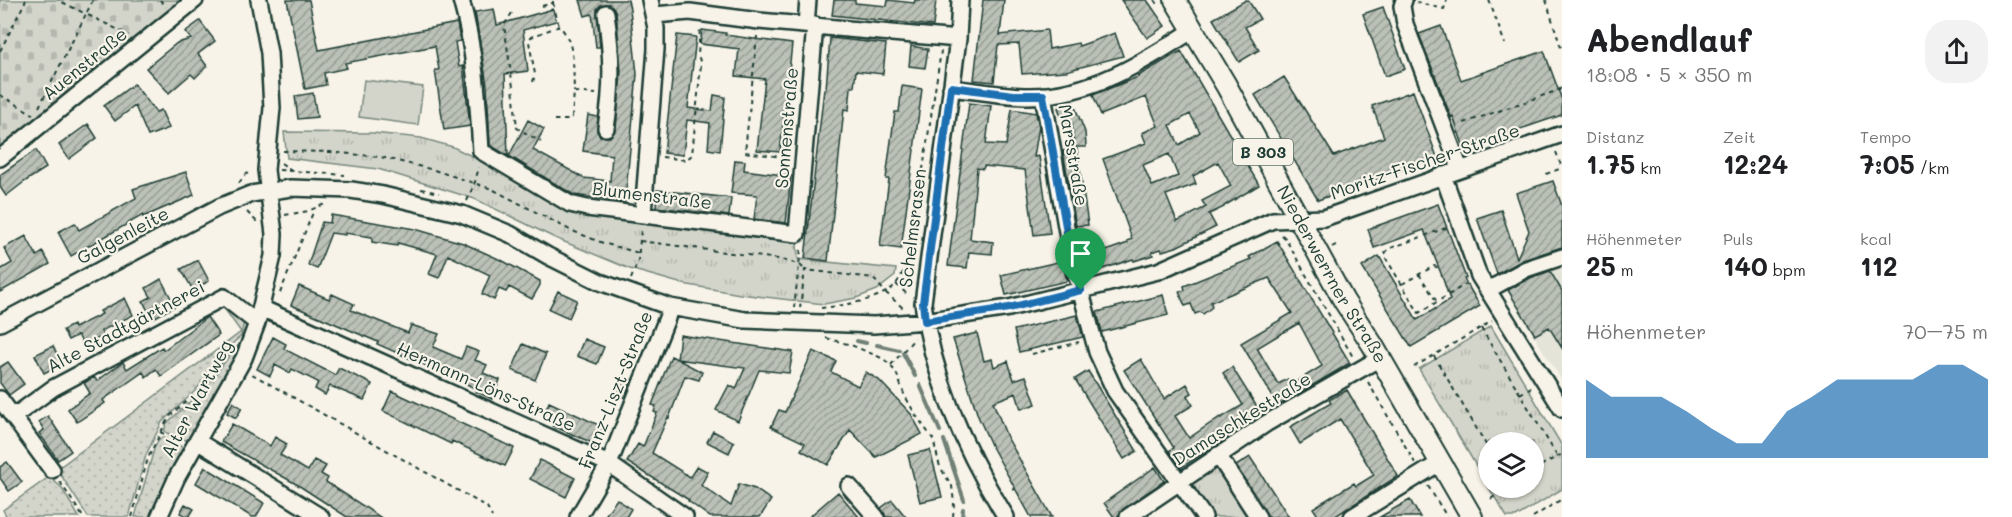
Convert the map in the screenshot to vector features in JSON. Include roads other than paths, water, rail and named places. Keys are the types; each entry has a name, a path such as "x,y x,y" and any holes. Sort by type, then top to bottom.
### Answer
{"main road":[{"name":"Niederwerrner Straße","path":"1175,0 1284,189 1344,301 1380,358 1472,517"}],"street":[{"name":"Auenstraße","path":"0,158 195,0"},
{"name":"Alter Wartweg","path":"159,517 239,367 265,309 274,234 266,170 272,108 269,53 259,0"},
{"name":"Blumenstraße","path":"461,0 476,86 480,157 570,204 800,239"},
{"name":"Sonnenstraße","path":"800,239 811,25 807,0"},
{"name":"Schelmsrasen","path":"960,0 950,39 951,87 923,303 925,321 939,375 959,431 1002,516"},
{"path":"1406,2 1405,24 1460,169"},
{"path":"643,214 656,49 652,7 759,21 950,39"},
{"path":"606,13 611,56 611,95 606,128"},
{"path":"951,87 1014,95 1043,95 1080,88 1130,69 1193,30"},
{"name":"Marsstraße","path":"1043,95 1071,255 1097,352 1115,391 1204,517"},
{"name":"Moritz-Fischer-Straße","path":"670,307 716,316 782,323 874,325 925,321 1009,308 1158,271 1273,220 1324,218 1557,136"},
{"path":"1443,175 1479,276 1562,410"},
{"name":"Galgenleite","path":"0,323 219,207 251,194 291,188 351,190 417,202 462,214 510,234 600,282 670,307"},
{"path":"1488,291 1526,269 1562,257"},
{"name":"Alte Stadtgärtnerei","path":"13,417 53,388 224,297 257,323"},
{"name":"Franz-Liszt-Straße","path":"578,517 609,464 670,307"},
{"name":"Hermann-Löns-Straße","path":"265,309 609,464 685,517"},
{"name":"Damaschkestraße","path":"1128,517 1267,423 1380,358"},
{"path":"0,399 52,470"},
{"path":"196,444 321,517"},
{"path":"1218,455 1258,517"},
{"path":"1352,517 1441,462"},
{"path":"849,486 876,517"}],"waterway":[{"path":"857,341 866,343"},
{"path":"877,345 899,350"},
{"path":"903,353 915,376"},
{"path":"920,385 940,431"},
{"path":"944,440 964,500"},
{"path":"962,517 963,509"}]}
